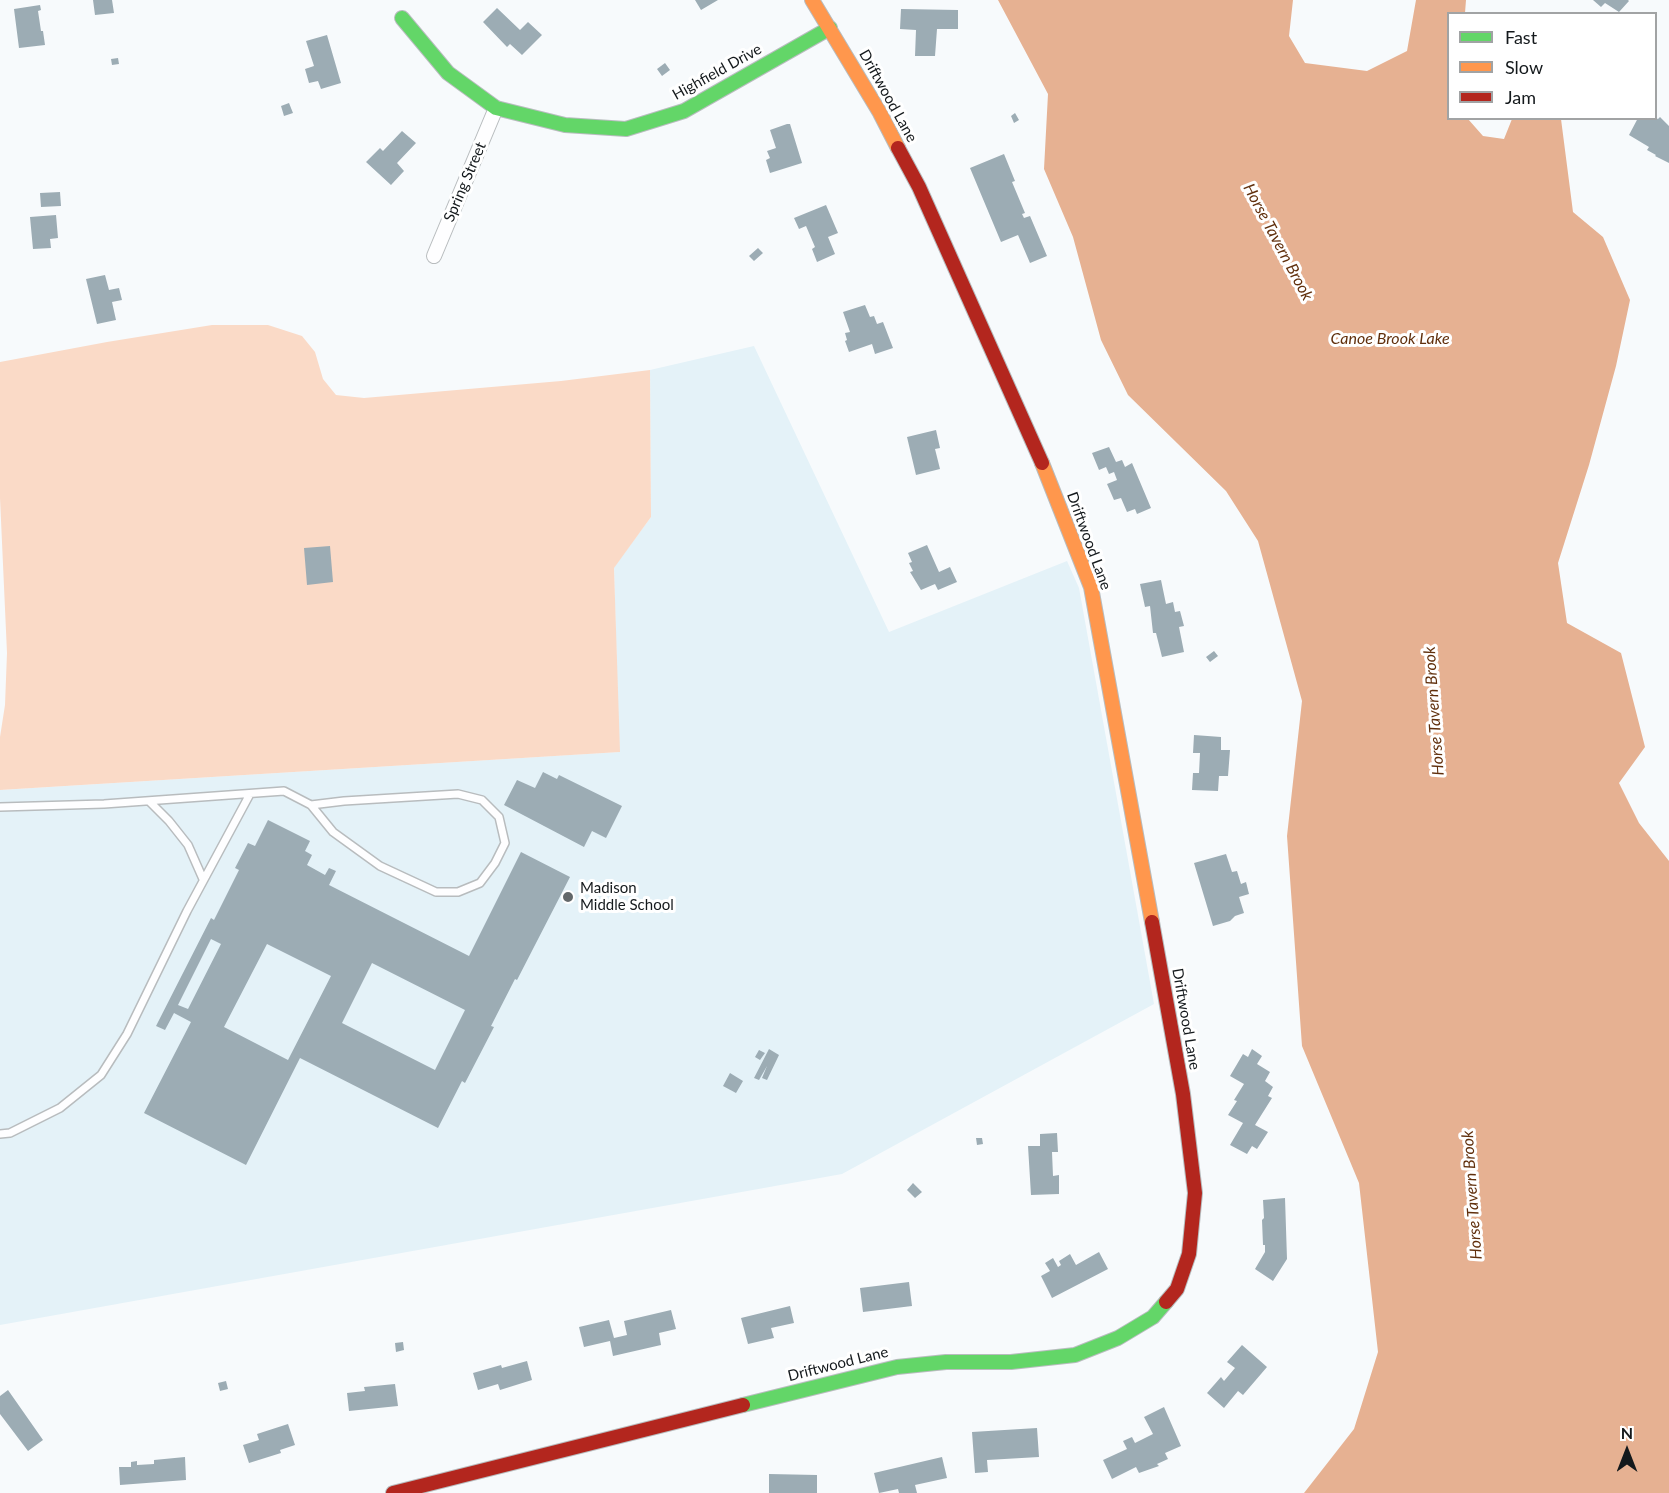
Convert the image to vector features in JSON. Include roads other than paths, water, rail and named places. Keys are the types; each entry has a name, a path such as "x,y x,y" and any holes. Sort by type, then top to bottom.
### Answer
{"street":[{"name":"Driftwood Lane","path":"393,1493 897,1367 946,1362 1011,1362 1075,1355 1118,1338 1153,1317 1177,1289 1189,1254 1195,1194 1183,1094 1091,587 1028,429 919,187 879,113 812,0"},
{"name":"Highfield Drive","path":"402,18 448,73 496,108 565,125 626,129 684,111 830,28"},
{"name":"Spring Street","path":"434,256 496,108"}],"lane":[{"path":"0,807 149,801 284,791 311,805 333,832 380,866 436,892 459,892 480,883 495,863 505,843 499,817 482,800 459,794 311,805"},
{"path":"0,1134 10,1133 60,1108 101,1075 127,1034 203,879 250,794"},
{"path":"149,801 188,845 203,879"}],"water":[{"name":"Canoe Brook Lake","path":"998,0 1293,0 1289,36 1305,63 1367,71 1407,51 1416,0 1466,0 1465,12 1447,12 1447,120 1469,120 1483,136 1504,139 1512,120 1561,120 1573,212 1603,237 1630,300 1616,366 1589,465 1558,563 1567,623 1621,653 1645,747 1619,783 1639,823 1669,861 1669,1493 1304,1493 1354,1429 1378,1352 1359,1183 1302,1046 1287,836 1302,701 1258,541 1226,491 1128,395 1101,340 1073,237 1044,169 1048,94"}],"place":[{"name":"Madison Middle School","path":"568,897"}],"water label":[{"name":"Horse Tavern Brook","path":"1278,242"},
{"name":"Horse Tavern Brook","path":"1434,711"},
{"name":"Horse Tavern Brook","path":"1472,1195"}]}
